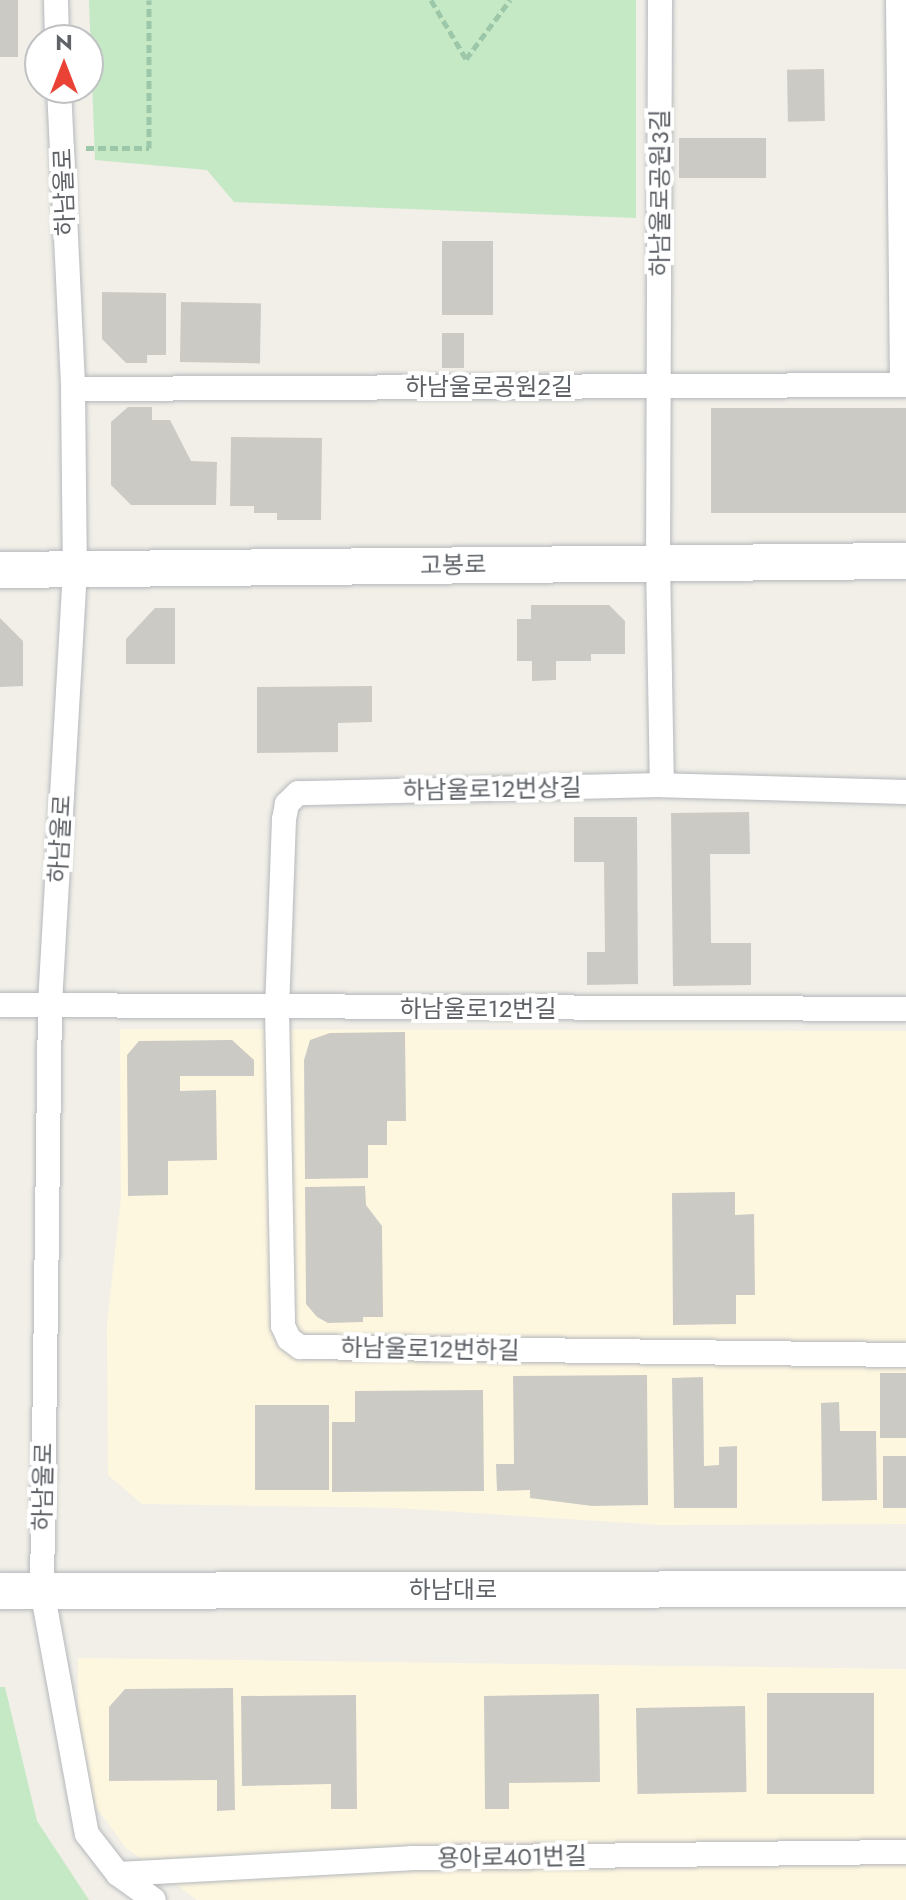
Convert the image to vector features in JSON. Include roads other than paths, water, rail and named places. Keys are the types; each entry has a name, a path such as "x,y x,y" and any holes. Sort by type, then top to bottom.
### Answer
{"main road":[{"name":"고봉로","path":"0,570 906,561"},
{"name":"하남대로","path":"0,1591 906,1589"}],"street":[{"path":"56,0 57,24"},
{"name":"하남울로공원3길","path":"660,0 658,562 662,785"},
{"path":"898,0 904,385"},
{"name":"하남울로","path":"60,104 73,389 75,570 50,1004 42,1590 87,1834 118,1874 154,1900"},
{"name":"하남울로공원2길","path":"73,389 904,385"},
{"name":"하남울로12번상길","path":"277,1009 284,819 287,804 298,793 662,785 906,792"},
{"name":"하남울로12번길","path":"0,1005 277,1009 906,1009"},
{"name":"하남울로12번하길","path":"277,1009 283,1326 289,1339 300,1347 906,1355"},
{"name":"용아로401번길","path":"118,1874 411,1858 906,1852"}]}
